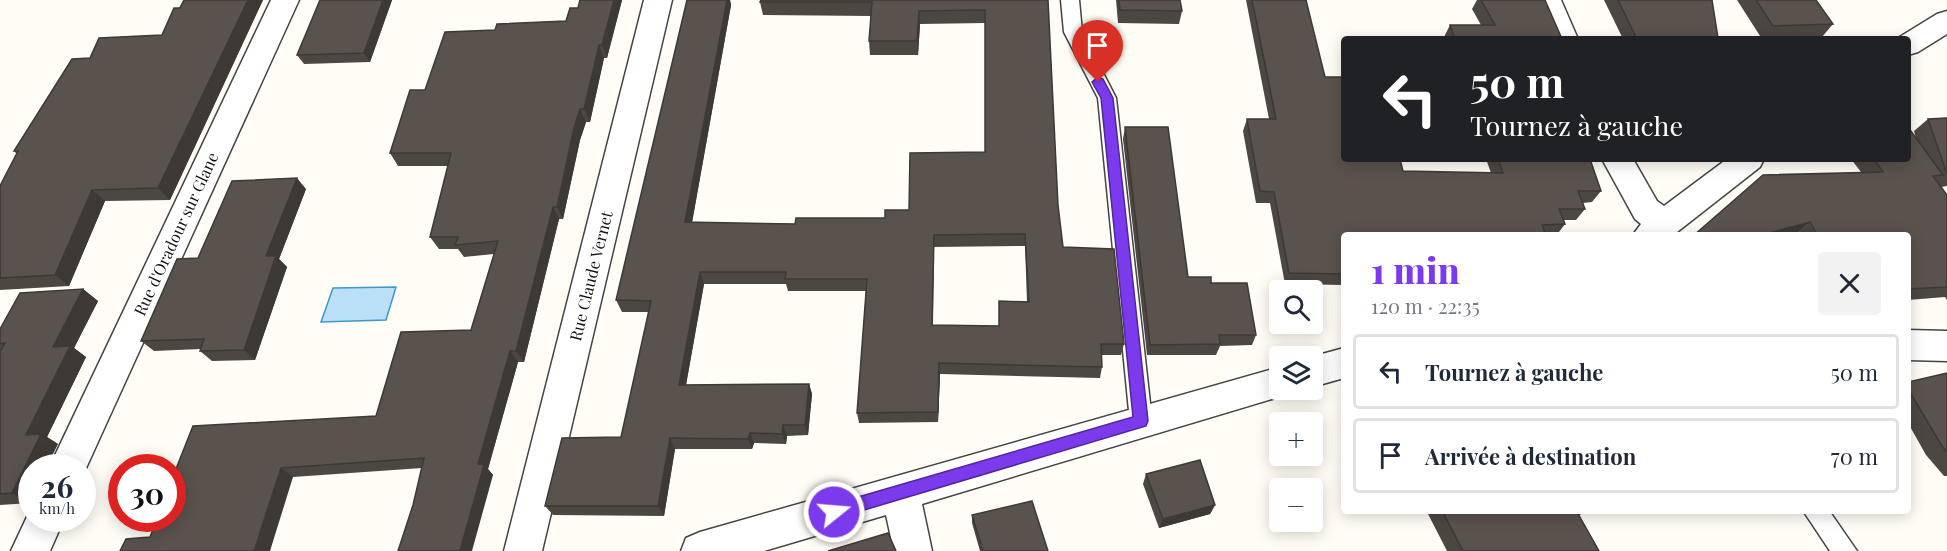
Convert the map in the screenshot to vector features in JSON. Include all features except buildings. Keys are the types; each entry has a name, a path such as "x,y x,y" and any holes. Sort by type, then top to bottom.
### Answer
{"street":[{"name":"Rue d'Oradour sur Glane","path":"74,454 285,0"},
{"name":"Rue Claude Vernet","path":"523,551 657,0"},
{"path":"1546,0 1562,36"},
{"path":"1911,43 1947,21"},
{"path":"1619,162 1655,229 1745,162"},
{"path":"1911,345 1947,346"},
{"path":"1323,369 1341,364"},
{"path":"700,551 1269,384"},
{"path":"900,492 913,551"},
{"path":"30,551 39,532"}],"lane":[{"path":"1070,0 1073,32 1107,98 1141,421"},
{"path":"1817,514 1845,551"}],"water":[{"path":"396,287 386,320 321,322 333,288"}],"route":[{"path":"834,512 1141,421 1107,98 1098,82"}]}
